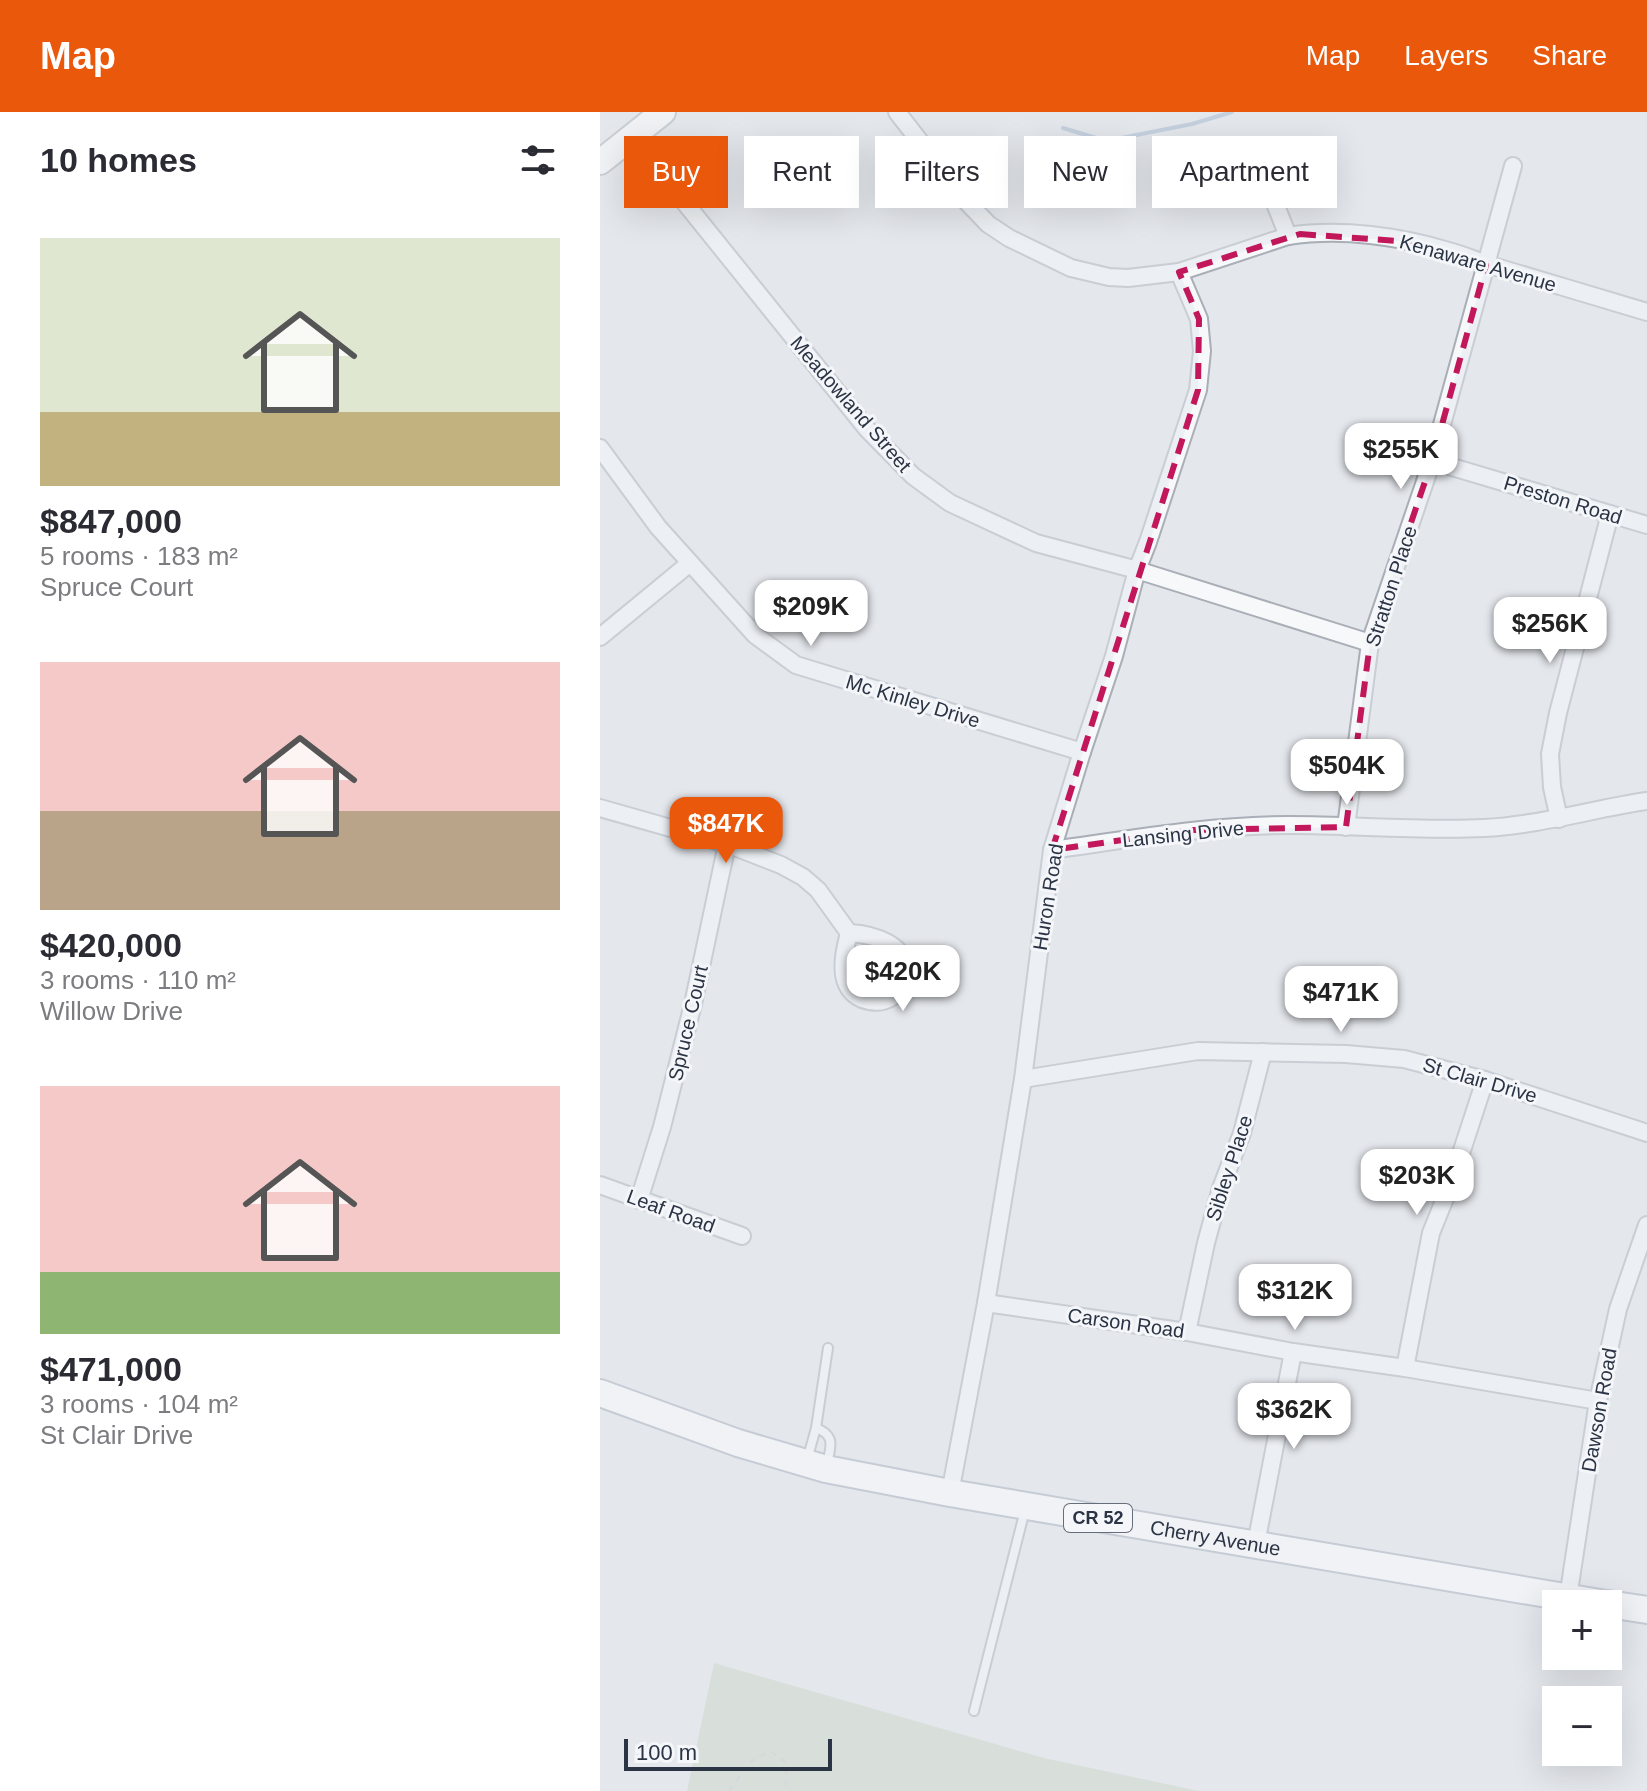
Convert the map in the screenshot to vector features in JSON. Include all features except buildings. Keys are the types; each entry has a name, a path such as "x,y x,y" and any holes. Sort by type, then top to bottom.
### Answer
{"main road":[{"path":"633,136 663,112"},
{"path":"600,162 624,143"},
{"name":"Cherry Avenue","path":"600,1393 738,1443 816,1467 950,1493 1542,1594"},
{"name":"Cherry Avenue","path":"1622,1606 1647,1610"}],"street":[{"name":"Kenaware Avenue","path":"897,112 967,202 988,224 1009,238 1071,268 1128,278 1179,272 1288,236 1355,233 1452,252 1486,265 1647,312"},
{"name":"Stratton Place","path":"1346,827 1370,643 1432,461 1513,166"},
{"name":"Meadowland Street","path":"689,208 867,429 913,476 950,503 1036,543 1137,570 1370,643"},
{"path":"1277,208 1288,236"},
{"name":"Huron Road","path":"950,1493 986,1303 1023,1079 1052,850 1114,656 1137,570 1198,390 1202,351 1199,319 1179,272"},
{"name":"Mc Kinley Drive","path":"600,448 658,527 755,635 796,665 1082,752"},
{"name":"Preston Road","path":"1432,461 1647,525"},
{"path":"1559,819 1552,787 1550,754 1610,514"},
{"path":"600,637 690,563"},
{"name":"Lansing Drive","path":"1052,850 1194,830 1287,825 1485,828 1559,819 1647,801"},
{"path":"600,808 766,858 803,877 818,890 849,933"},
{"name":"Spruce Court","path":"639,1200 662,1127 693,1004 727,844"},
{"path":"849,933 863,934 892,944 903,958 906,969 904,980 890,998 879,1002 868,1001 848,988 843,972 849,933"},
{"name":"St Clair Drive","path":"1023,1079 1198,1051 1346,1054 1404,1059 1485,1080 1647,1133"},
{"name":"Sibley Place","path":"1187,1332 1206,1243 1221,1188 1242,1133 1263,1052"},
{"path":"1405,1368 1431,1233 1452,1181 1485,1080"},
{"name":"Leaf Road","path":"600,1185 742,1236"},
{"name":"Dawson Road","path":"1569,1590 1598,1401 1618,1309 1647,1225"},
{"name":"Carson Road","path":"986,1303 1187,1332 1598,1401"},
{"path":"1256,1544 1293,1352"}],"lane":[{"path":"816,1467 816,1428 828,1348"},
{"path":"816,1428 826,1433 831,1442 816,1467"},
{"path":"974,1711 1027,1506"}],"path":[{"path":"729,1791 750,1762 770,1751 787,1763 785,1791"}],"highlighted area":[{"path":"1300,234 1412,242 1486,265 1432,461 1370,643 1346,827 1194,830 1052,850 1198,390 1199,319 1179,272"}],"green space":[{"path":"714,1663 1044,1758 1199,1791 687,1791"}],"waterway":[{"path":"1063,128 1106,141 1192,124 1232,112"}]}
